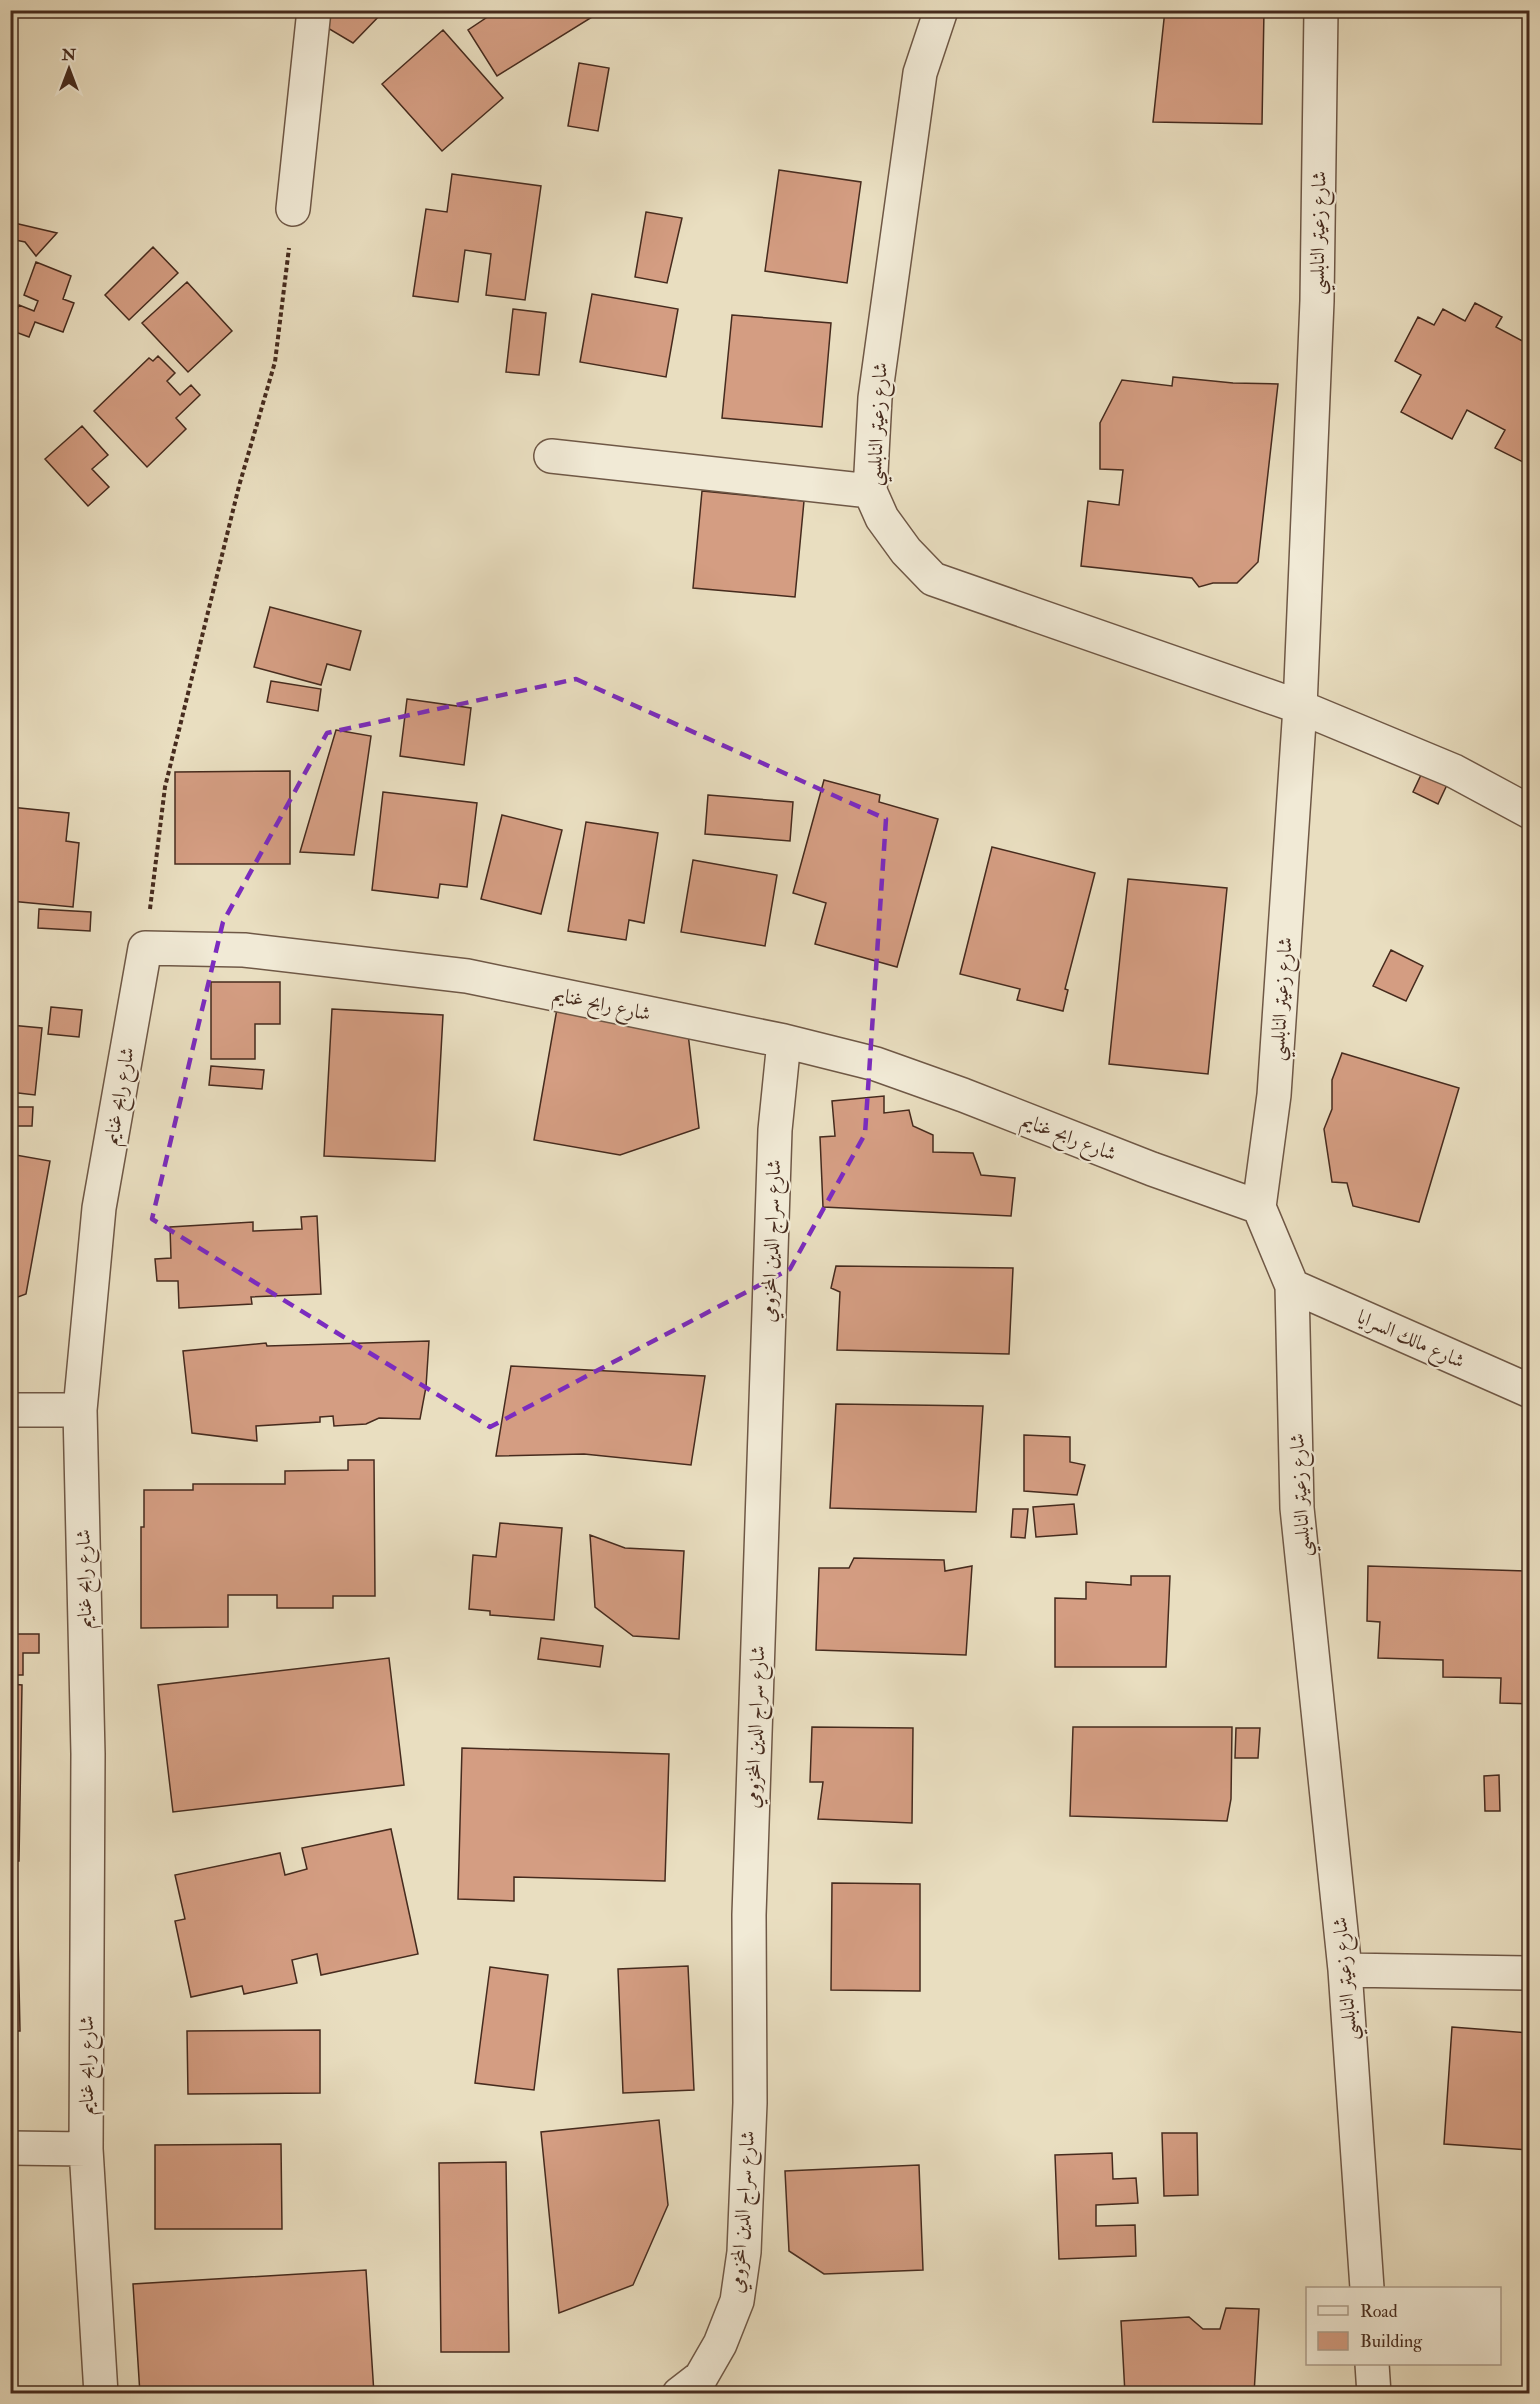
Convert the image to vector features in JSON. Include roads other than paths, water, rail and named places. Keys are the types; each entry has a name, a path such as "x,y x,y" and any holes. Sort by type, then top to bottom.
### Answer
{"street":[{"path":"294,209 314,10"},
{"name":"شارع زعيتر النابلسي","path":"941,10 920,74 875,398 870,491 882,518 906,551 933,579 1300,707 1454,771 1530,812"},
{"name":"شارع زعيتر النابلسي","path":"1321,10 1317,301 1300,707 1274,1095 1259,1207 1293,1286 1298,1508 1345,1970 1367,2287"},
{"path":"550,456 870,491"},
{"name":"شارع رابح غنايم","path":"100,2394 86,2149 88,1754 80,1410 99,1208 145,948 244,950 467,976 784,1041 876,1064 1152,1170 1259,1207"},
{"name":"شارع سراج الدين المخزومي","path":"679,2394 701,2377 720,2344 737,2301 744,2252 750,2103 749,1915 775,1130 784,1041"},
{"name":"شارع مالك السرايا","path":"1293,1286 1530,1391"},
{"path":"10,1410 80,1410"},
{"path":"1345,1970 1530,1973"},
{"path":"10,2148 86,2149"},
{"path":"1372,2365 1374,2394"}]}
